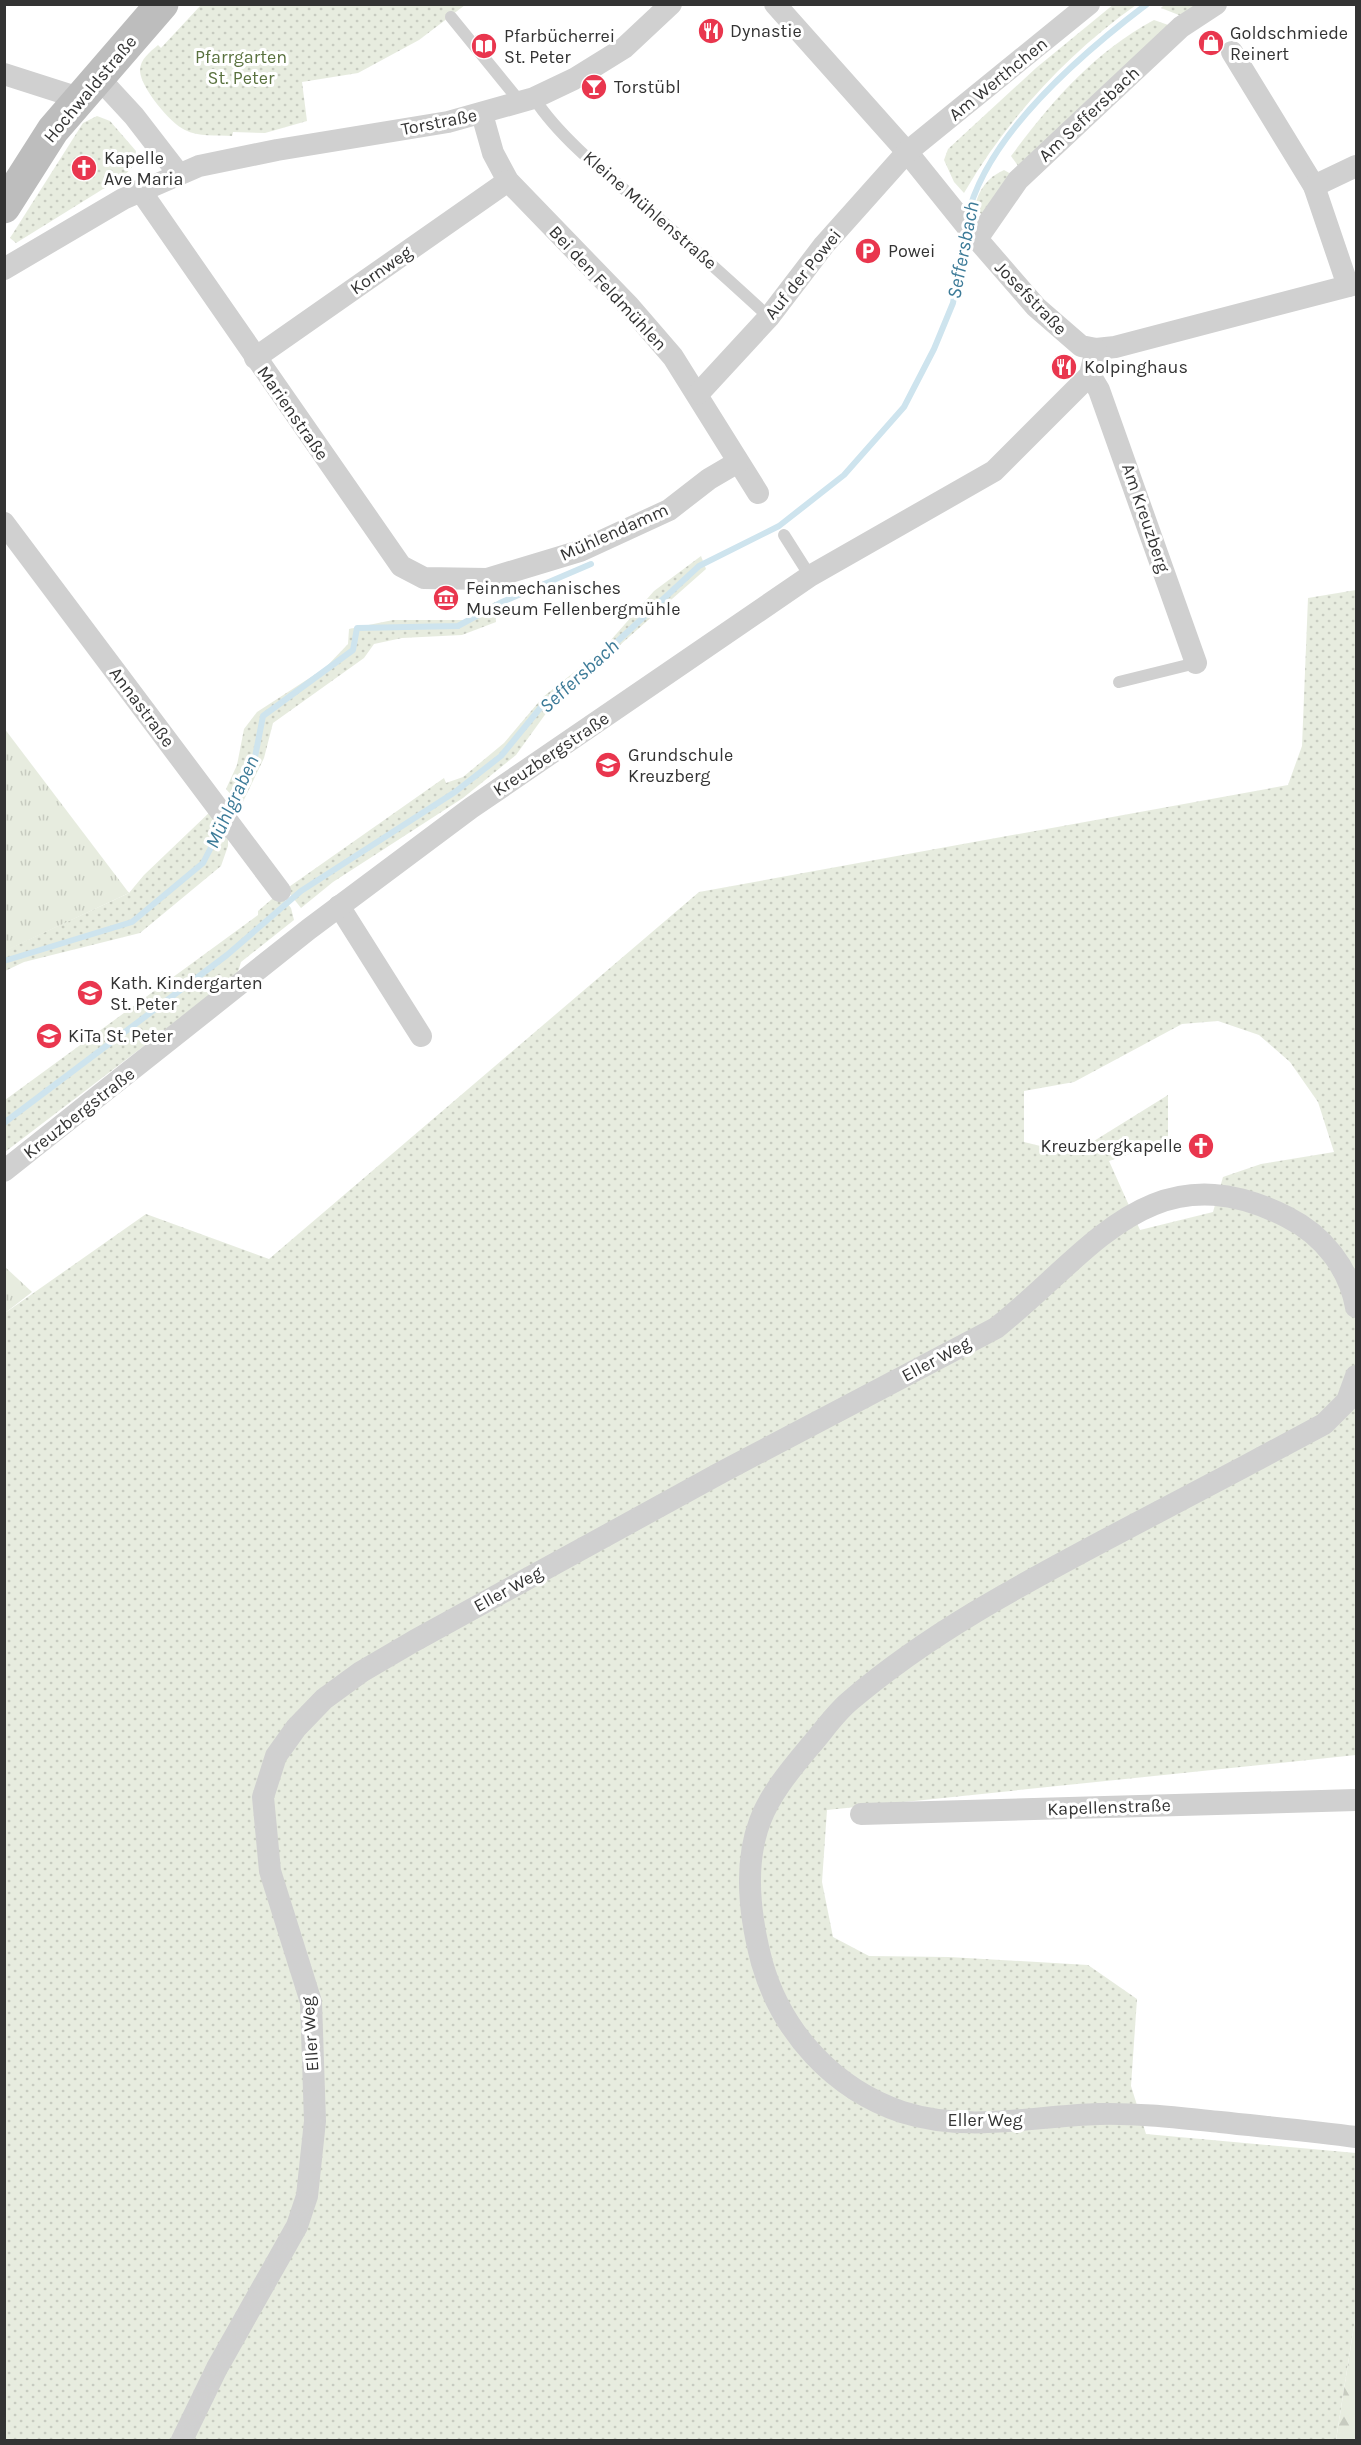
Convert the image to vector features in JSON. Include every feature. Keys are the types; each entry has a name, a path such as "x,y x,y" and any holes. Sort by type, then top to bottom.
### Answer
{"main road":[{"name":"Hochwaldstraße","path":"4,207 53,130 162,4"}],"street":[{"name":"Torstraße","path":"4,269 140,190 178,173 277,150 448,122 528,101 574,79 624,48 672,4"},
{"name":"Josefstraße","path":"775,4 907,153 973,235 1061,331 1081,346 1096,349"},
{"name":"Am Seffersbach","path":"973,235 1018,180 1181,27 1216,4"},
{"name":"Am Werthchen","path":"907,153 1088,5"},
{"path":"1090,375 1096,349 1352,285 1314,186 1232,52"},
{"path":"4,74 88,87 134,116 178,173"},
{"name":"Bei den Feldmühlen","path":"482,114 493,153 508,181 629,306 673,357 758,493"},
{"name":"Auf der Powei","path":"698,394 769,317 824,245 907,153"},
{"path":"1314,186 1356,166"},
{"name":"Kornweg","path":"255,358 508,181"},
{"name":"Marienstraße","path":"140,190 401,566 424,578 481,579"},
{"name":"Kreuzbergstraße","path":"4,1171 339,906 471,808 810,576 994,471 1090,375"},
{"name":"Am Kreuzberg","path":"1090,375 1099,390 1137,490 1196,663"},
{"name":"Mühlendamm","path":"481,579 580,550 669,510 709,479 738,462"},
{"name":"Annastraße","path":"4,524 280,891"},
{"path":"339,906 421,1036"},
{"name":"Eller Weg","path":"182,2440 217,2368 297,2226 307,2196 315,2121 311,2002 270,1871 263,1797 276,1756 296,1728 324,1699 361,1672 414,1641 712,1477 996,1328 1036,1296 1084,1248 1110,1227 1147,1206 1183,1194 1219,1193 1257,1201 1292,1219 1324,1241 1347,1276 1356,1307"},
{"name":"Eller Weg","path":"1356,1376 1347,1401 1324,1424 996,1598 924,1646 849,1702 772,1797 753,1848 750,1881 758,1947 768,1984 781,2011 820,2063 842,2081 873,2100 903,2112 939,2121 969,2123 1100,2114 1184,2118 1356,2137"},
{"name":"Kapellenstraße","path":"861,1814 1356,1800"}],"lane":[{"name":"Kleine Mühlenstraße","path":"451,17 528,101 610,177 709,261 769,317"},
{"path":"784,535 810,576"},
{"path":"1119,682 1196,663"}],"green space":[{"path":"1114,4 1136,5 1086,45 1040,90 1000,139 964,193 954,182 944,160 948,149 1036,68"},
{"name":"Pfarrgarten St. Peter","path":"201,5 465,5 419,40 358,73 302,82 307,121 265,133 233,132 232,136 196,134 179,126 157,104 145,86 140,71 146,56 158,45 161,48"},
{"path":"1164,5 1203,5 1184,17 1161,8"},
{"path":"1154,20 1174,27 1019,167 1011,156 1058,98 1112,47"},
{"path":"97,116 110,121 136,151 134,165 124,176 16,243 10,238 83,123"},
{"path":"1004,170 1011,174 983,216 975,207 979,195 989,180"},
{"path":"701,556 706,569 552,705 516,755 463,798 333,882 301,908 286,889 444,778 446,783 463,777 504,743 543,697 603,649 654,591"},
{"path":"1356,590 1356,1755 827,1810 822,1882 833,1937 869,1956 949,1957 1088,1965 1137,1999 1131,2086 1146,2134 1356,2153 1356,2313 1336,2440 5,2440 5,1313 146,1214 269,1259 699,892 1288,785 1302,746 1308,598","holes":["1218,1021 1259,1035 1290,1062 1318,1102 1334,1152 1261,1164 1223,1177 1213,1212 1140,1230 1109,1161 1168,1141 1168,1095 1073,1154 1024,1142 1024,1091 1074,1082 1182,1024"]},
{"path":"495,602 496,622 462,635 402,638 374,644 364,658 273,723 264,758 241,806 226,789 237,765 244,729 257,712 325,668 348,644 349,629 393,620 464,620"},
{"path":"4,728 129,893 5,951 4,951"},
{"path":"212,810 228,828 228,846 221,866 140,933 24,962 5,971 4,951 129,893 144,875"},
{"path":"279,893 291,908 294,920 241,962 237,975 5,1152 5,1100 258,915 258,911"},
{"path":"4,1266 32,1292 5,1313 4,1313"},
{"path":"1356,2313 1356,2440 1336,2440"}],"waterway":[{"name":"Seffersbach","path":"967,219 977,188 993,157 1014,128 1066,72 1147,4"},
{"name":"Seffersbach","path":"4,1123 227,955 301,891 455,792 501,756 546,701 596,661 699,566 779,526 844,475 904,407 934,349 953,303 965,232"},
{"name":"Mühlgraben","path":"228,815 255,757 263,716 353,650 357,628 458,626 502,602 591,564"},
{"name":"Mühlgraben","path":"4,961 132,922 203,863 223,824"}],"place":[{"name":"Dynastie","path":"711,31"},
{"name":"Goldschmiede Reinert","path":"1211,43"},
{"name":"Pfarbücherrei St. Peter","path":"484,46"},
{"name":"Torstübl","path":"594,87"},
{"name":"Kapelle Ave Maria","path":"84,168"},
{"name":"Powei","path":"868,251"},
{"name":"Kolpinghaus","path":"1064,367"},
{"name":"Feinmechanisches Museum Fellenbergmühle","path":"446,598"},
{"name":"Grundschule Kreuzberg","path":"608,765"},
{"name":"Kath. Kindergarten St. Peter","path":"90,993"},
{"name":"KiTa St. Peter","path":"49,1036"},
{"name":"Kreuzbergkapelle","path":"1201,1146"}]}
